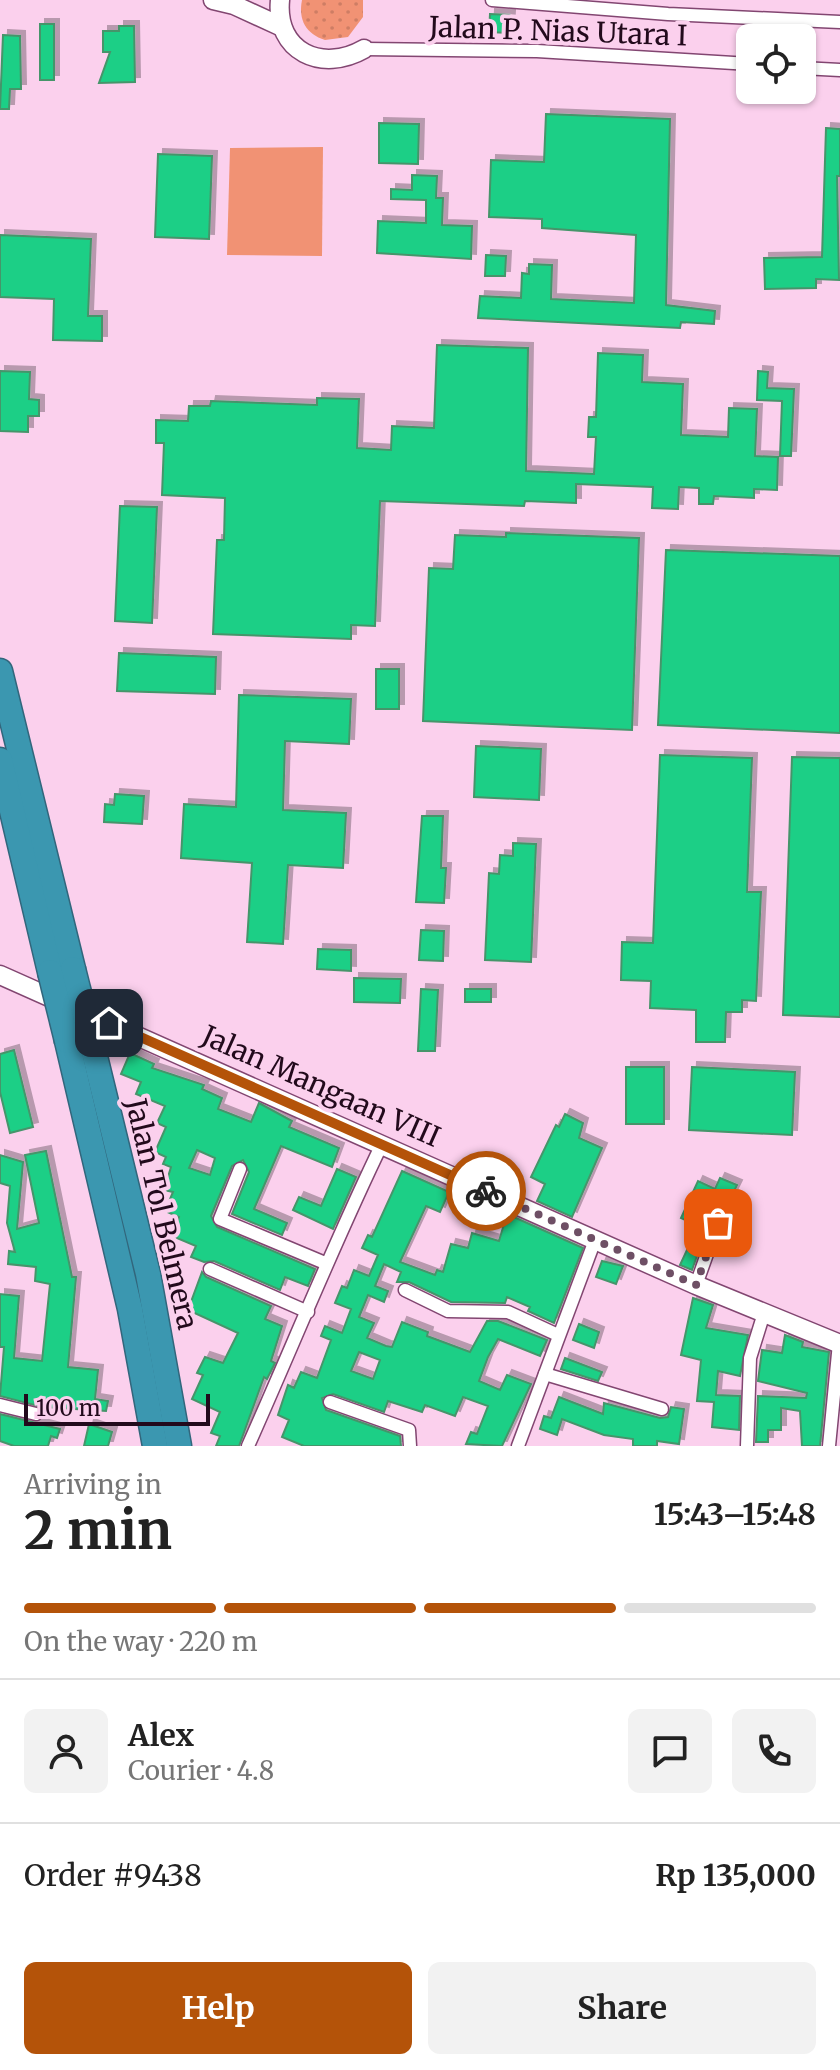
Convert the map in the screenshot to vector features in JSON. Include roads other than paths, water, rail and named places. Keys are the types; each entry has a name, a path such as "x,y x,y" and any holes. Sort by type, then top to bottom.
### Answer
{"highway":[{"name":"Jalan Tol Belmera","path":"0,671 62,970 79,1039 148,1274 179,1446"},
{"name":"Jalan Tol Belmera","path":"0,760 62,970"},
{"name":"Jalan Tol Belmera","path":"79,1039 155,1446"}],"street":[{"path":"213,0 234,5 282,27"},
{"path":"280,0 282,27 290,41 317,59 349,57 364,49"},
{"name":"Jalan P. Nias Utara I","path":"492,0 668,14 840,22"},
{"name":"Jalan P. Nias Utara I","path":"364,49 537,51 736,63"},
{"path":"816,69 840,70"},
{"name":"Jalan Mangaan VIII","path":"0,975 696,1285 839,1343"},
{"path":"248,1446 308,1312 325,1263 382,1144"},
{"path":"240,1169 220,1219 325,1263"},
{"path":"696,1285 718,1223"},
{"path":"518,1446 595,1240"},
{"path":"210,1269 308,1312"},
{"path":"405,1290 448,1311 508,1312 558,1335"},
{"path":"747,1446 750,1358 764,1313"},
{"path":"829,1446 839,1343"},
{"path":"545,1374 662,1409"},
{"path":"330,1402 409,1430 410,1446"},
{"path":"0,1405 36,1414"}]}
